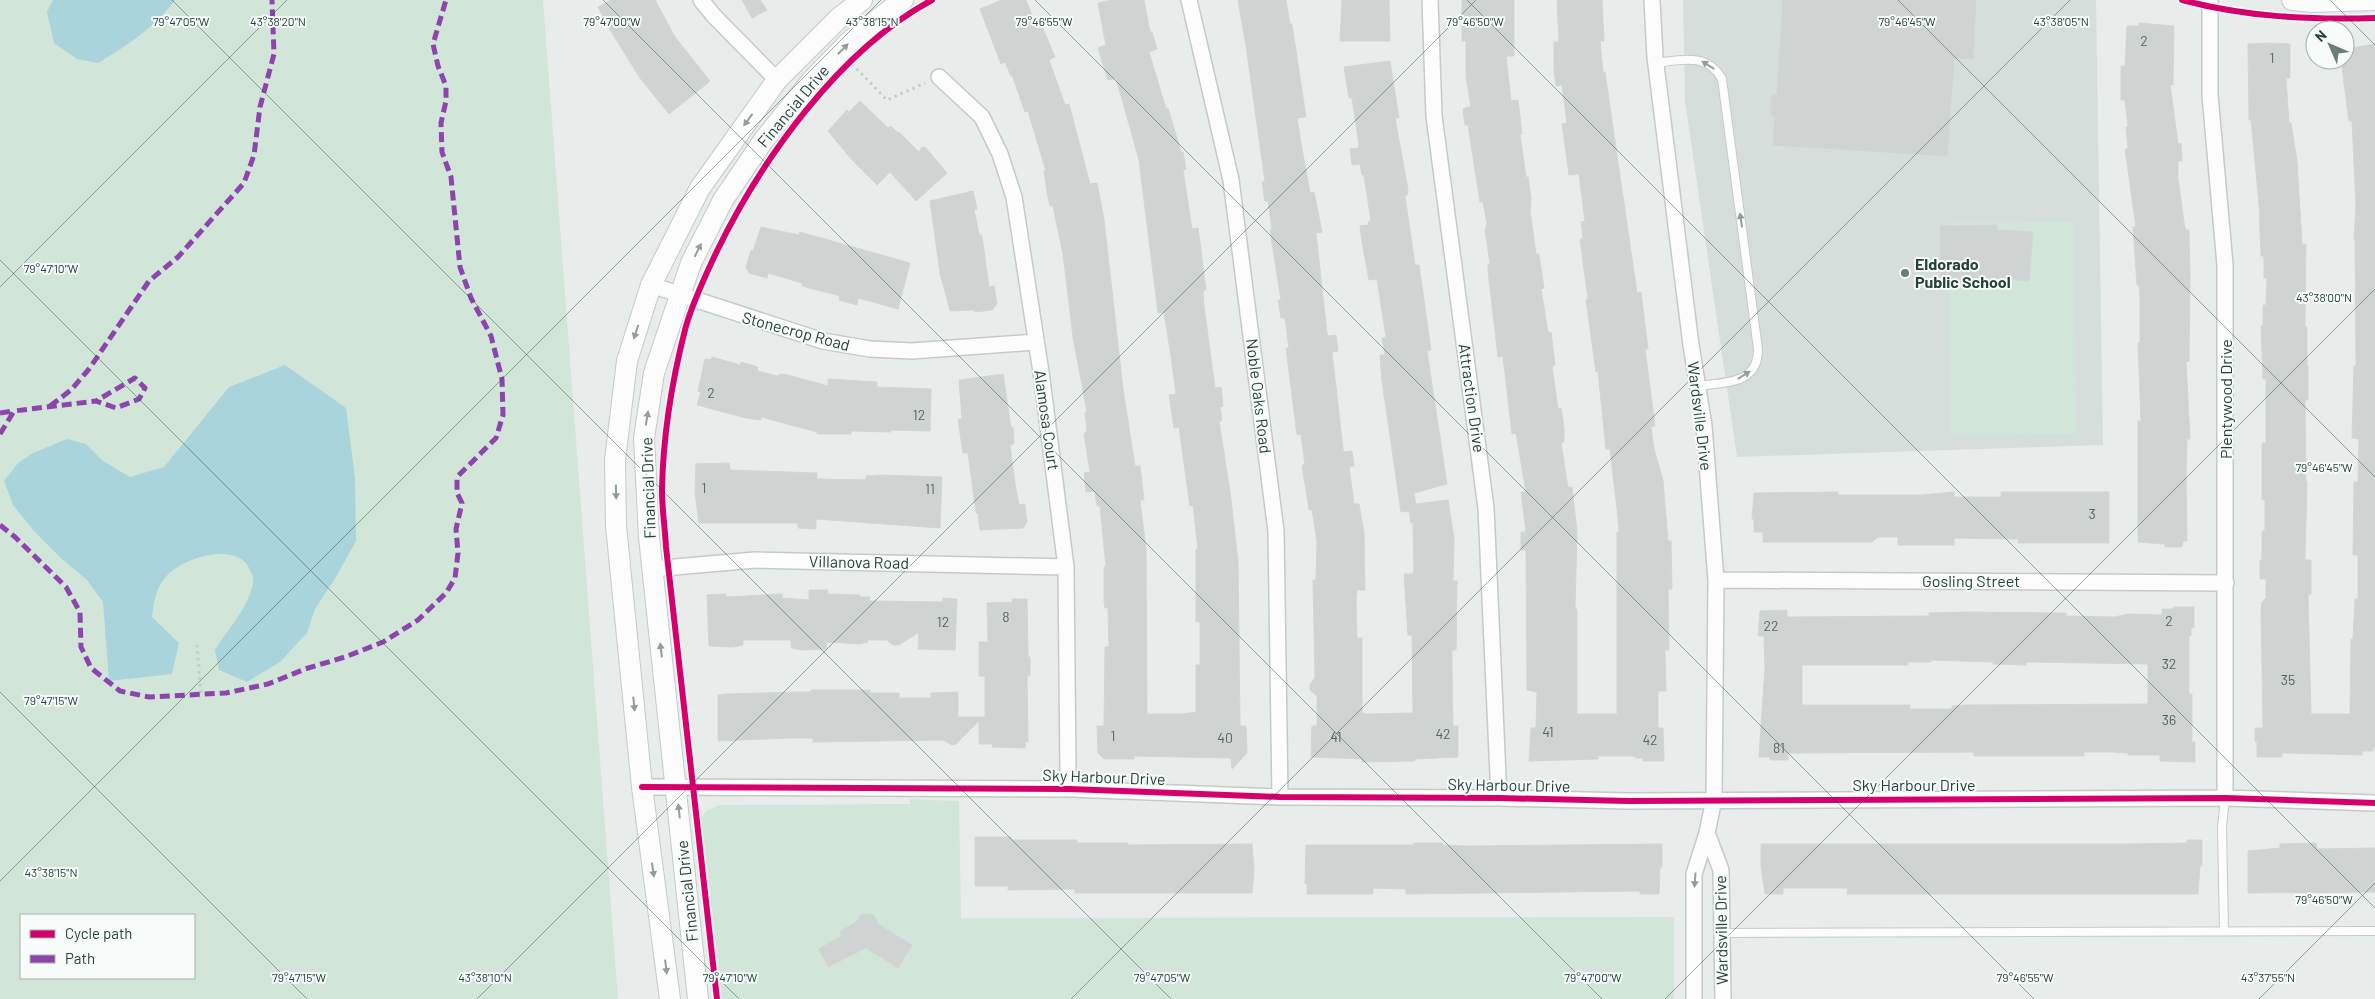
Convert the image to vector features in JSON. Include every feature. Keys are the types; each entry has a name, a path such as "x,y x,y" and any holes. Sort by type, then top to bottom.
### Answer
{"street":[{"path":"701,0 714,16 777,80"},
{"name":"Financial Drive","path":"670,999 642,787 616,526 615,460 626,361 651,286 700,188 777,80 839,18 862,0"},
{"name":"Financial Drive","path":"698,999 677,788 652,569 644,438 654,373 691,263 722,200 763,141 812,80 840,52 886,12 903,0"},
{"name":"Noble Oaks Road","path":"1189,0 1231,180 1276,531 1280,797"},
{"name":"Attraction Drive","path":"1430,0 1434,116 1486,508 1499,798"},
{"name":"Wardsville Drive","path":"1652,0 1655,63 1704,426 1716,580 1714,799 1707,833 1694,874 1694,999"},
{"name":"Plentywood Drive","path":"2210,0 2210,95 2225,265 2226,798"},
{"path":"2292,0 2313,2 2374,0"},
{"name":"Alamosa Court","path":"939,77 982,117 1000,154 1014,197 1036,342 1066,567 1068,767 1070,789"},
{"name":"Stonecrop Road","path":"651,286 823,341 870,349 912,351 1036,342"},
{"name":"Villanova Road","path":"652,569 755,560 1066,567"},
{"name":"Gosling Street","path":"1716,580 2226,584"},
{"name":"Sky Harbour Drive","path":"642,787 1070,789 1280,797 1499,798 1628,801 1714,799 2226,798 2375,803"},
{"name":"Wardsville Drive","path":"1707,833 1721,870 1723,999"}],"lane":[{"path":"1655,63 1694,59 1703,60 1718,71 1722,79 1747,265 1758,358 1748,375 1740,379 1698,386"},
{"path":"2224,931 2222,827 2226,798"},
{"path":"1722,933 2375,931"}],"path":[{"path":"843,70 857,56"},
{"path":"850,62 887,100 939,77"},
{"path":"197,645 201,694"}],"shaded area":[{"name":"Eldorado Public School","path":"1683,0 2096,0 2103,445 1737,457 1685,101"}],"green space":[{"path":"0,0 543,0 618,999 0,999"},
{"path":"2074,222 2076,434 1951,435 1949,223"},
{"path":"910,799 959,801 961,918 1674,917 1674,999 722,999 701,818 706,811 720,805 910,804"}],"water":[{"path":"53,0 175,0 140,35 98,63 77,59 54,43 47,12"},
{"path":"285,365 346,408 355,478 356,541 315,609 307,633 280,662 247,682 219,670 215,650 248,600 253,576 244,561 234,556 222,554 209,555 183,564 172,571 162,582 156,596 152,617 179,643 172,674 109,681 103,602 87,580 63,560 34,531 13,505 4,481 18,463 33,453 67,439 86,444 103,461 130,477 164,467 229,387"}],"building":[{"path":"611,0 655,0 675,37 710,81 669,114 640,78 607,25 598,7"},
{"path":"742,0 760,0 767,10 752,18"},
{"path":"1002,0 1026,0 1037,28 1042,26 1055,57 1049,60 1065,105 1069,104 1090,184 1097,183 1104,219 1123,389 1135,466 1140,466 1144,500 1140,500 1146,549 1147,714 1182,714 1196,712 1196,665 1200,665 1200,622 1196,622 1196,549 1198,549 1193,505 1190,506 1179,427 1174,428 1169,395 1176,394 1164,312 1158,313 1139,160 1116,78 1108,80 1098,48 1106,45 1098,3 1111,0 1144,0 1150,32 1152,32 1157,49 1149,52 1166,109 1168,108 1181,152 1183,152 1186,169 1183,170 1192,229 1198,228 1201,250 1206,290 1203,290 1204,306 1215,388 1221,387 1223,406 1220,407 1222,421 1219,421 1238,561 1240,726 1246,726 1247,753 1232,769 1231,758 1134,756 1134,759 1104,759 1098,753 1097,726 1104,726 1105,647 1109,647 1108,608 1105,608 1104,601 1104,567 1106,567 1100,506 1097,506 1095,491 1086,492 1084,473 1090,472 1084,434 1087,431 1085,412 1087,412 1073,337 1063,254 1053,206 1050,206 1047,192 1044,171 1046,171 1028,111 1025,112 1012,75 1005,62 1001,64 980,9"},
{"path":"1238,0 1286,0 1290,24 1292,24 1306,117 1297,118 1310,193 1314,192 1322,232 1316,233 1327,333 1328,336 1336,335 1338,351 1332,352 1343,449 1344,452 1352,451 1354,466 1349,467 1354,504 1359,504 1364,533 1365,590 1357,590 1356,601 1357,638 1362,638 1362,713 1366,714 1413,713 1412,635 1408,635 1404,574 1412,574 1414,571 1413,522 1411,523 1409,511 1401,512 1382,381 1380,355 1385,355 1382,338 1386,337 1377,279 1369,280 1362,242 1360,226 1369,225 1368,222 1371,221 1364,175 1362,175 1360,164 1352,165 1350,149 1358,148 1359,145 1352,98 1349,98 1344,67 1390,61 1399,118 1395,118 1408,190 1405,196 1415,265 1419,265 1431,350 1427,351 1447,484 1414,493 1416,504 1448,500 1454,538 1453,581 1457,581 1456,650 1452,650 1452,666 1453,726 1458,726 1458,757 1415,759 1415,761 1362,762 1362,759 1311,757 1312,726 1317,726 1317,696 1310,690 1310,684 1315,678 1313,580 1316,580 1317,541 1312,510 1309,510 1302,465 1305,465 1301,434 1297,435 1286,348 1289,348 1285,318 1281,318 1278,300 1281,300 1270,230 1272,230 1268,201 1265,201 1262,182 1265,181"},
{"path":"1342,0 1389,0 1390,41 1340,41"},
{"path":"1462,0 1514,0 1514,56 1506,56 1511,101 1518,100 1522,134 1520,134 1531,198 1530,211 1536,254 1539,254 1544,288 1541,289 1548,332 1551,332 1555,365 1552,366 1558,409 1561,408 1564,428 1564,442 1561,443 1568,488 1572,487 1577,531 1575,609 1577,609 1577,714 1617,714 1617,532 1619,532 1617,509 1610,449 1606,449 1598,371 1596,372 1586,300 1588,299 1580,239 1583,239 1581,222 1585,221 1579,174 1569,175 1562,124 1567,123 1562,85 1556,86 1554,70 1554,42 1559,42 1557,0 1602,0 1604,41 1600,41 1603,72 1605,72 1637,293 1641,292 1648,349 1645,349 1655,426 1651,427 1654,449 1663,480 1668,541 1671,541 1672,589 1668,589 1669,650 1665,650 1666,691 1658,691 1658,728 1663,728 1664,761 1643,761 1643,758 1636,758 1635,756 1598,756 1598,759 1529,761 1531,728 1536,728 1537,692 1527,690 1526,550 1521,550 1521,532 1526,532 1521,492 1526,492 1516,433 1512,434 1503,356 1498,357 1488,271 1488,264 1490,264 1485,230 1487,223 1483,202 1480,202 1468,125 1465,125 1463,109 1471,106 1466,77 1466,41 1462,41"},
{"path":"1783,0 1976,0 1973,59 1954,58 1947,156 1773,145 1775,116 1771,115 1772,95 1777,95"},
{"path":"2139,23 2174,26 2173,85 2170,84 2178,144 2181,143 2182,161 2178,161 2178,178 2184,223 2186,230 2189,230 2190,276 2189,361 2186,362 2190,439 2187,439 2186,470 2187,541 2183,541 2182,547 2165,547 2165,544 2138,542 2138,421 2141,421 2138,343 2140,343 2140,299 2139,285 2137,285 2133,227 2136,227 2125,149 2128,149 2126,127 2128,126 2125,100 2121,100 2121,66 2125,66 2127,26 2139,26"},
{"path":"2248,44 2290,44 2290,78 2286,78 2289,123 2291,123 2297,161 2302,244 2306,244 2305,327 2307,327 2308,400 2305,400 2307,482 2305,560 2311,560 2311,594 2308,594 2311,714 2350,714 2351,639 2353,639 2355,599 2358,599 2358,555 2353,555 2354,482 2358,482 2359,439 2352,438 2354,366 2356,366 2354,239 2356,206 2352,121 2349,121 2342,70 2355,70 2355,47 2375,44 2375,744 2373,751 2362,751 2362,755 2282,753 2282,757 2257,757 2255,728 2263,728 2261,609 2262,602 2266,598 2266,579 2260,579 2260,560 2262,560 2262,531 2265,531 2265,500 2262,500 2262,443 2266,443 2266,379 2263,379 2261,326 2263,326 2263,305 2266,305 2267,278 2264,278 2264,256 2261,256 2259,204 2251,120 2249,120"},
{"path":"860,101 888,128 891,126 899,132 919,152 922,147 925,147 947,173 916,201 890,172 877,185 853,161 828,131 847,110 849,112"},
{"path":"973,191 977,209 974,210 979,234 982,236 989,287 994,286 997,304 992,310 975,312 975,310 950,311 940,273 930,201"},
{"path":"1997,225 1997,230 2033,232 2029,281 1997,278 1997,282 1941,283 1940,226"},
{"path":"761,227 799,235 800,232 910,263 898,309 858,298 857,305 839,300 840,296 802,286 802,283 768,273 767,278 749,273 746,267"},
{"path":"712,357 740,365 741,362 758,367 757,371 777,376 781,374 788,375 828,386 828,379 877,382 877,387 931,389 930,431 851,431 851,434 817,434 817,432 761,417 761,420 746,418 697,405 701,392 698,391 705,359 711,360"},
{"path":"1003,374 1011,428 1013,427 1014,443 1010,446 1016,490 1019,505 1025,504 1027,522 1023,528 980,530 968,453 963,453 958,419 962,419 959,380"},
{"path":"729,463 730,470 817,473 817,479 866,480 866,476 880,475 942,477 940,528 816,519 816,529 798,528 798,523 699,523 695,493 696,464"},
{"path":"1838,492 1838,495 1921,495 1954,492 1954,497 2001,497 2001,492 2109,492 2109,543 2018,543 2018,539 1954,538 1954,545 1898,545 1898,537 1878,537 1872,542 1763,542 1763,532 1754,532 1754,519 1752,519 1754,493"},
{"path":"809,590 828,590 828,594 860,595 860,597 870,597 869,601 943,602 943,598 957,599 955,650 918,649 919,632 899,645 893,645 887,640 868,640 868,642 860,644 827,642 826,649 802,650 791,648 791,640 743,640 743,645 732,647 709,646 707,595 726,594 726,597 782,594 782,598 809,600"},
{"path":"1012,599 1027,599 1030,676 1027,676 1028,742 1025,742 1025,748 992,747 993,744 979,744 979,721 956,744 952,745 943,740 813,742 813,738 790,738 718,741 718,695 725,694 811,692 811,690 870,690 870,693 899,693 899,698 931,698 931,693 958,692 958,717 985,717 985,676 979,676 979,642 988,642 987,603 1013,602"},
{"path":"2173,607 2194,607 2194,628 2191,628 2191,636 2189,636 2189,694 2192,694 2192,742 2195,742 2195,762 2160,761 2160,755 2128,755 2128,753 2114,752 2084,752 2084,756 1974,756 1974,752 1788,753 1788,760 1770,760 1770,757 1759,757 1765,667 1764,636 1758,636 1760,611 1787,610 1787,617 1929,616 1929,613 1968,612 2066,613 2066,616 2115,617 2128,614 2162,615 2162,609 2174,609","holes":["1931,660 1993,662 1993,664 2026,665 2026,662 2148,664 2148,704 1966,705 1952,706 1952,709 1910,709 1910,705 1802,705 1802,665 1908,665 1908,662 1931,662"]},
{"path":"975,837 1011,837 1011,840 1077,840 1077,843 1128,843 1128,845 1252,844 1254,869 1252,893 1075,893 1075,889 1008,890 1008,886 975,886"},
{"path":"2187,840 2202,840 2202,866 2200,865 2198,894 1847,894 1848,888 1783,888 1783,894 1765,894 1761,867 1761,844 2131,844 2187,843"},
{"path":"1414,843 1443,843 1443,845 1466,846 1662,844 1659,894 1640,894 1640,891 1406,894 1406,889 1373,888 1373,894 1307,894 1307,884 1305,884 1306,845 1414,845"},
{"path":"2316,843 2317,849 2375,848 2375,892 2248,893 2248,851 2280,848 2280,844"},
{"path":"861,914 874,915 879,925 912,945 898,968 866,948 828,967 819,949 842,936 840,931 855,923"}],"marked path":[{"path":"50,406 71,390 89,369 149,281 178,257 244,183 254,155 260,107 274,54 272,0"},
{"path":"0,525 15,537 66,587 80,612 81,647 91,668 120,691 149,697 226,693 268,684 383,642 418,620 446,593 455,578 458,553 456,529 462,503 457,493 457,477 496,438 503,415 502,379 491,336 471,298 460,267 451,177 442,152 441,123 446,101 446,86 438,66 433,44 446,0"},
{"path":"0,434 14,411 96,401 116,408 139,399 145,388 135,378 96,401"},
{"path":"0,413 14,411"}],"cycle path":[{"path":"717,999 662,504 664,450 680,349 695,300 716,253 734,217 780,145 806,110 865,48 898,21 932,0"},
{"path":"2182,0 2254,14 2302,18 2375,18"},
{"path":"642,787 1070,789 1280,797 1499,798 1628,801 2225,798 2375,803"}],"place":[{"name":"Eldorado Public School","path":"1905,273"}]}
